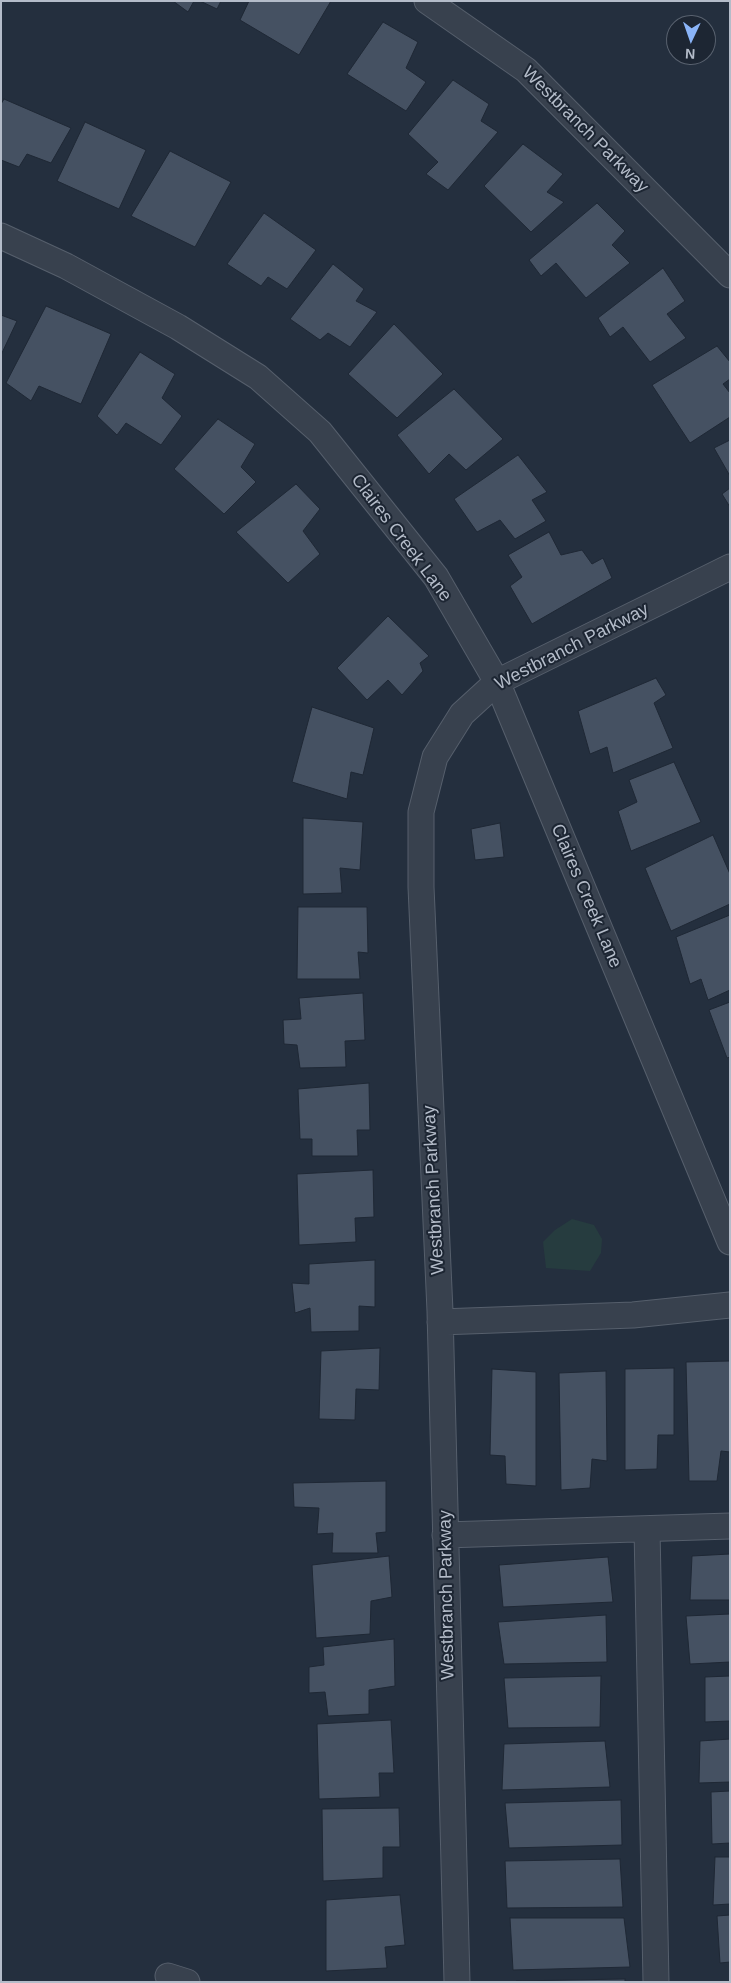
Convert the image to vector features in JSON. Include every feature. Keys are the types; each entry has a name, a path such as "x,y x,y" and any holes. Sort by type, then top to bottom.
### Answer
{"street":[{"name":"Westbranch Parkway","path":"427,1 526,70 730,275"},
{"name":"Claires Creek Lane","path":"1,236 66,266 178,327 258,377 320,432 436,577 498,682 730,1242"},
{"name":"Westbranch Parkway","path":"457,1982 440,1322 421,887 421,812 435,757 462,714 498,682 730,567"},
{"path":"440,1322 633,1315 730,1305"},
{"path":"445,1535 730,1526"},
{"path":"647,1529 656,1982"}],"green space":[{"path":"572,1219 594,1225 602,1239 601,1253 590,1271 546,1268 543,1242 555,1230"}],"building":[{"path":"173,1 194,1 188,12"},
{"path":"200,1 221,1 217,9"},
{"path":"249,1 331,1 299,55 240,20"},
{"path":"383,22 418,42 406,68 426,82 406,111 347,74"},
{"path":"453,80 489,104 481,121 498,132 448,190 426,174 438,162 408,134"},
{"path":"4,99 71,128 51,163 27,154 19,167 1,160 1,104"},
{"path":"85,122 146,150 119,209 57,181"},
{"path":"523,144 563,174 547,192 564,202 531,232 484,186"},
{"path":"170,151 231,182 195,247 131,216"},
{"path":"597,203 625,231 612,245 630,263 586,298 556,263 541,276 529,260"},
{"path":"264,213 316,250 287,289 268,277 261,286 227,264"},
{"path":"333,264 364,289 356,301 377,312 350,347 328,333 320,340 290,319"},
{"path":"663,268 685,301 667,314 686,338 650,362 623,327 610,337 598,318"},
{"path":"46,306 111,334 81,404 39,386 31,401 6,383"},
{"path":"1,315 17,321 1,355"},
{"path":"394,324 443,374 397,418 348,374"},
{"path":"717,346 730,362 730,379 723,384 730,393 730,417 690,443 652,385"},
{"path":"140,352 175,374 162,398 182,416 161,445 126,423 117,435 97,416"},
{"path":"454,389 503,439 466,470 449,454 429,474 397,435"},
{"path":"218,419 255,444 241,467 256,482 224,514 174,469"},
{"path":"730,440 730,476 714,448"},
{"path":"518,455 547,492 532,500 546,521 515,539 500,520 477,532 454,499"},
{"path":"296,484 320,509 303,531 320,554 288,583 236,532"},
{"path":"730,488 730,507 722,494"},
{"path":"549,532 561,555 582,550 592,564 603,558 612,578 532,624 510,586 522,577 508,555"},
{"path":"388,616 429,656 420,663 423,671 402,695 388,680 367,700 337,668"},
{"path":"656,678 666,695 654,703 673,748 613,773 607,747 590,754 578,711"},
{"path":"312,707 374,728 363,775 351,772 347,799 292,782"},
{"path":"674,762 701,822 631,851 618,811 637,802 629,780"},
{"path":"303,818 363,822 360,870 340,868 342,893 303,894"},
{"path":"500,823 504,857 475,860 471,829"},
{"path":"713,835 730,874 730,904 671,931 645,868"},
{"path":"298,907 367,907 368,953 358,952 360,979 297,979"},
{"path":"730,915 730,990 708,1000 701,979 690,984 676,937"},
{"path":"363,993 365,1040 345,1041 346,1067 300,1068 297,1045 284,1044 283,1020 301,1019 299,998"},
{"path":"730,1002 730,1057 727,1058 709,1010"},
{"path":"369,1083 370,1130 357,1130 358,1156 312,1156 312,1139 300,1139 298,1089"},
{"path":"373,1170 374,1217 355,1218 356,1242 299,1245 297,1174"},
{"path":"375,1260 375,1307 359,1306 359,1331 311,1332 310,1308 295,1313 292,1283 309,1284 309,1264"},
{"path":"380,1348 379,1390 356,1389 355,1420 319,1419 321,1351"},
{"path":"730,1361 730,1452 721,1451 717,1481 689,1481 686,1362"},
{"path":"674,1368 674,1435 658,1435 657,1469 625,1470 625,1369"},
{"path":"492,1369 536,1372 536,1486 506,1484 505,1456 490,1455"},
{"path":"606,1371 607,1461 592,1459 590,1488 561,1490 559,1373"},
{"path":"386,1481 386,1532 376,1533 378,1553 332,1553 333,1533 317,1534 319,1508 294,1507 293,1483"},
{"path":"730,1554 730,1600 690,1600 692,1556"},
{"path":"389,1556 392,1597 371,1601 370,1634 316,1638 312,1565"},
{"path":"608,1557 613,1602 503,1607 499,1565"},
{"path":"730,1614 730,1662 690,1664 686,1616"},
{"path":"606,1615 607,1662 504,1664 498,1622"},
{"path":"394,1639 395,1686 369,1690 369,1714 328,1716 325,1692 309,1693 309,1667 324,1665 323,1647"},
{"path":"601,1676 600,1727 508,1728 504,1678"},
{"path":"730,1676 730,1721 705,1722 705,1677"},
{"path":"391,1720 394,1773 379,1773 380,1797 319,1799 317,1724"},
{"path":"730,1739 730,1782 699,1783 700,1741"},
{"path":"605,1741 610,1787 502,1790 504,1744"},
{"path":"730,1791 730,1843 712,1844 711,1792"},
{"path":"621,1800 622,1845 509,1848 505,1803"},
{"path":"399,1808 400,1847 383,1847 383,1878 323,1881 322,1809"},
{"path":"715,1857 730,1857 730,1904 713,1905"},
{"path":"620,1859 623,1907 507,1908 505,1861"},
{"path":"400,1895 405,1945 385,1947 387,1968 326,1971 326,1900"},
{"path":"730,1915 730,1962 720,1963 717,1916"},
{"path":"510,1918 624,1918 630,1967 513,1970"},
{"path":"625,1979 625,1982 516,1981"}]}
